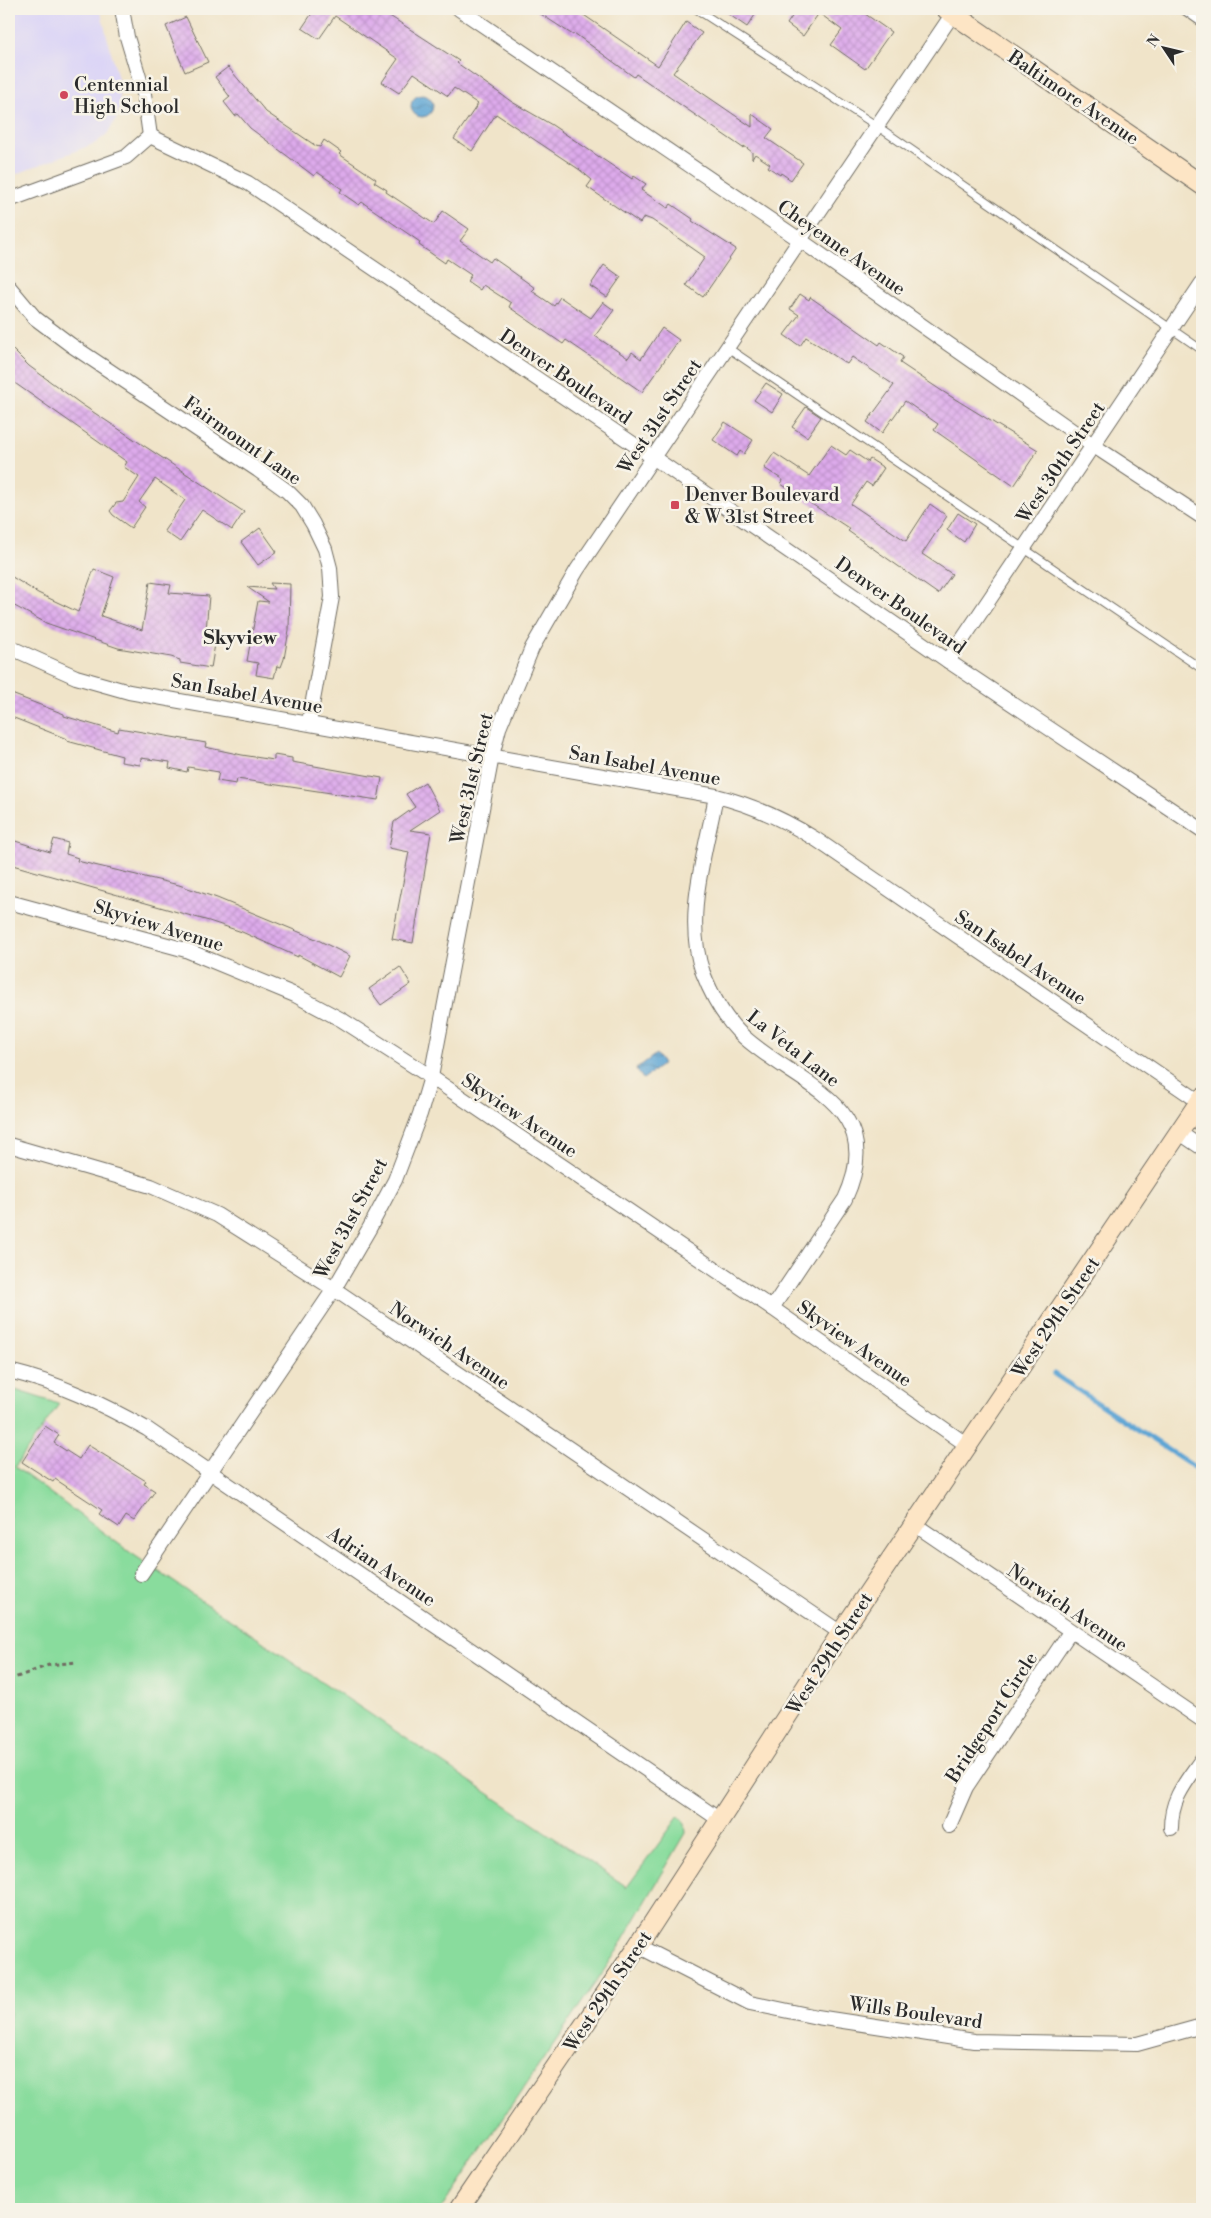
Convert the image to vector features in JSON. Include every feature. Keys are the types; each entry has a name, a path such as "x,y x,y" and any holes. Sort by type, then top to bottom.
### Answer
{"street":[{"path":"9,200 126,157 150,136 144,94 127,37 122,9"},
{"name":"Cheyenne Avenue","path":"459,9 800,240 1094,446 1202,517"},
{"name":"West 31st Street","path":"141,1574 334,1289 395,1180 420,1114 431,1077 492,756 499,728 532,648 576,570 728,348 877,126 952,10"},
{"name":"Baltimore Avenue","path":"952,10 1202,184"},
{"name":"Denver Boulevard","path":"150,136 248,183 654,458 948,661 1202,830"},
{"name":"West 30th Street","path":"948,661 1202,283"},
{"name":"Fairmount Lane","path":"9,287 35,318 71,345 258,470 287,491 302,506 325,549 330,568 332,597 309,722"},
{"name":"San Isabel Avenue","path":"9,647 76,677 129,692 309,722 716,796 742,802 766,811 804,832 1201,1100"},
{"name":"La Veta Lane","path":"716,796 696,916 701,963 709,987 723,1010 743,1036 814,1086 838,1106 849,1122 855,1140 857,1162 854,1181 845,1199 772,1308"},
{"name":"Skyview Avenue","path":"9,902 186,950 241,971 295,995 342,1020 431,1077 772,1308 967,1445"},
{"name":"West 29th Street","path":"459,2209 638,1946 841,1633 1201,1100"},
{"path":"1180,1133 1202,1148"},
{"name":"Norwich Avenue","path":"9,1145 151,1186 217,1215 334,1289 841,1633"},
{"name":"Adrian Avenue","path":"9,1371 36,1378 80,1394 147,1429 720,1820"},
{"name":"Norwich Avenue","path":"914,1524 1070,1632 1202,1720"},
{"name":"Bridgeport Circle","path":"949,1826 966,1787 1070,1632"},
{"path":"1171,1828 1171,1812 1177,1796 1202,1759"},
{"name":"Wills Boulevard","path":"638,1946 750,2003 817,2017 964,2039 1137,2044 1202,2026"}],"lane":[{"path":"696,9 877,126 1202,350"},
{"path":"1182,9 1202,23"},
{"path":"728,348 1023,550 1202,669"}],"path":[{"path":"9,1680 48,1665 77,1662"}],"shaded area":[{"name":"Centennial High School","path":"9,9 100,9 119,83 120,107 116,120 107,134 96,143 9,177"}],"green space":[{"path":"9,1388 59,1404 15,1467 131,1553 627,1887 679,1816 685,1823 686,1833 613,1957 441,2209 9,2209"}],"water":[{"path":"422,95 430,98 433,106 430,114 422,117 414,114 411,106 414,98"},
{"path":"656,1054 663,1064 643,1079 636,1069"}],"building":[{"path":"315,9 379,9 459,61 457,63 512,102 552,125 632,179 634,176 646,184 641,190 668,208 671,204 693,219 692,221 736,249 703,297 686,285 705,257 652,220 644,217 640,223 587,187 592,180 580,170 496,114 472,151 454,139 478,104 454,88 448,96 414,73 399,93 382,82 398,59 335,16 319,39 302,28"},
{"path":"533,9 575,9 658,66 686,22 702,33 673,73 752,127 752,114 773,129 766,138 803,163 791,180 781,173 780,175 768,167 770,164 755,154 752,159 752,152 744,146 743,148 636,74 634,77 574,33 573,35"},
{"path":"721,9 759,9 747,27"},
{"path":"797,9 858,9 891,32 865,69 831,45 842,30 819,13 803,36 787,24"},
{"path":"186,17 208,62 185,72 166,26"},
{"path":"228,67 266,112 316,146 320,147 324,140 341,152 339,154 376,179 374,182 387,190 386,192 434,224 443,211 469,229 460,241 490,262 493,258 535,288 532,291 554,306 560,297 591,318 603,302 614,310 595,336 628,358 632,352 641,359 662,328 679,340 642,392 566,340 563,344 509,307 511,303 483,285 480,290 467,281 471,275 447,259 445,263 419,245 420,242 362,202 359,205 340,192 342,189 317,172 314,176 250,128 238,114 235,116 224,102 230,97 215,77"},
{"path":"604,265 621,277 607,297 590,286"},
{"path":"800,294 809,300 810,297 879,345 881,342 903,357 900,363 1038,450 1014,486 934,430 938,424 905,401 882,433 867,422 894,385 852,357 847,364 806,337 800,346 784,335 799,315 790,309"},
{"path":"9,346 29,366 81,404 244,512 232,530 202,510 180,542 164,531 185,500 155,479 139,502 145,507 131,528 113,515 110,511 116,503 123,502 139,477 124,467 127,462 9,379"},
{"path":"766,383 783,394 772,412 754,400"},
{"path":"806,407 821,417 807,437 792,427"},
{"path":"725,422 753,440 744,454 740,451 737,456 713,440"},
{"path":"831,445 846,455 850,450 868,462 870,459 884,468 872,486 866,482 851,504 906,541 930,504 947,516 922,554 952,574 938,594 848,531 850,529 781,484 783,480 764,468 774,453 809,476"},
{"path":"958,513 975,524 964,542 947,530"},
{"path":"260,528 277,552 258,565 241,542"},
{"path":"94,569 114,577 101,616 142,630 150,582 171,585 169,593 209,596 205,642 215,644 211,668 180,663 180,660 171,657 118,648 46,623 9,603 9,575 38,593 78,612"},
{"path":"270,583 290,584 289,630 284,659 281,667 277,666 274,678 256,675 258,663 247,661 258,601 269,602 247,587 274,589"},
{"path":"9,693 64,714 64,716 118,732 119,728 166,736 206,743 205,747 242,755 274,760 274,755 292,758 292,762 382,778 378,800 237,779 236,784 217,781 219,772 188,767 187,772 169,768 170,762 141,758 140,765 121,762 122,756 67,741 67,739 9,716"},
{"path":"425,782 440,810 410,830 431,833 413,943 392,939 409,852 389,848 394,822 415,807 406,794"},
{"path":"9,839 50,852 54,839 68,843 66,854 78,858 77,861 179,885 217,898 316,939 350,956 339,977 298,955 298,957 242,932 9,864"},
{"path":"400,967 411,984 381,1005 369,989"},
{"path":"45,1426 59,1435 54,1443 79,1459 88,1445 146,1481 144,1484 155,1491 134,1521 126,1516 119,1527 99,1514 102,1510 55,1479 53,1482 22,1462"}],"waterway":[{"path":"1054,1374 1202,1472"}],"place":[{"name":"Centennial High School","path":"64,95"},
{"name":"Denver Boulevard & W 31st Street","path":"675,505"}],"district":[{"name":"Skyview","path":"240,637"}]}
